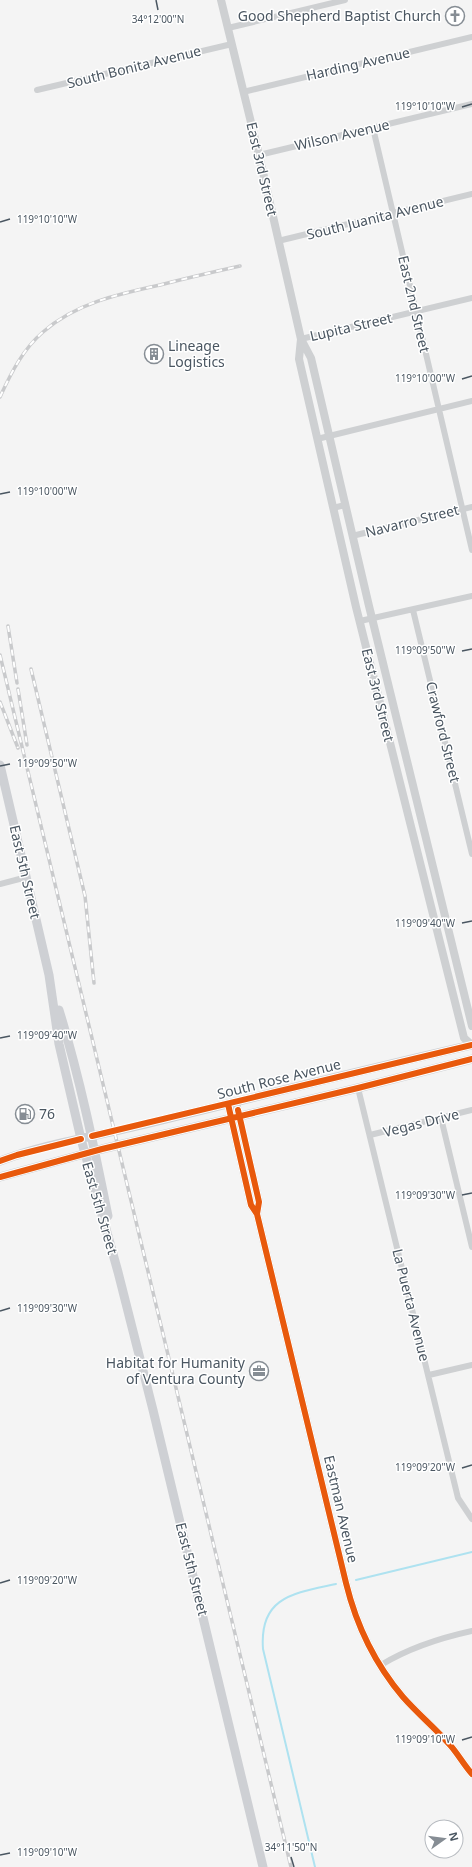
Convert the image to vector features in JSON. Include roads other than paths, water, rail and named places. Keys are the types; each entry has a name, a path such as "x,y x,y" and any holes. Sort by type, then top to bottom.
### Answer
{"main road":[{"name":"East 5th Street","path":"0,765 27,877 49,978 59,1044 84,1154 118,1272 155,1417 263,1867"},
{"name":"East 5th Street","path":"49,978 70,1045 92,1136 118,1272"},
{"name":"South Rose Avenue","path":"0,1161 17,1154 232,1104 472,1045"},
{"name":"South Rose Avenue","path":"0,1177 95,1151 472,1059"}],"street":[{"name":"East 3rd Street","path":"221,0 259,155 301,339 311,358 372,619 472,1026"},
{"path":"228,28 343,0"},
{"name":"Harding Avenue","path":"243,92 472,37"},
{"name":"South Bonita Avenue","path":"36,90 232,44"},
{"name":"Wilson Avenue","path":"259,155 472,104"},
{"name":"East 2nd Street","path":"373,128 472,550"},
{"name":"South Juanita Avenue","path":"278,241 472,194"},
{"name":"Lupita Street","path":"301,339 472,298"},
{"name":"East 3rd Street","path":"301,339 298,359 360,621 464,1038 472,1045"},
{"path":"317,439 472,401"},
{"path":"333,508 345,505"},
{"name":"Navarro Street","path":"352,536 472,507"},
{"path":"360,621 472,596"},
{"name":"Crawford Street","path":"413,610 472,854"},
{"path":"0,884 27,877"},
{"name":"La Puerta Avenue","path":"358,1088 419,1340 430,1375 458,1498 472,1519"},
{"name":"Eastman Avenue","path":"232,1104 251,1205 258,1214 350,1598 367,1640 392,1682 403,1697 451,1746 472,1774"},
{"name":"Vegas Drive","path":"370,1135 472,1110"},
{"path":"441,1118 472,1247"},
{"path":"430,1375 472,1365"},
{"path":"381,1665 409,1650 433,1641 472,1631"}],"waterway":[{"path":"356,1580 472,1552"},
{"path":"315,1867 263,1649 263,1631 267,1618 274,1608 283,1600 307,1590 336,1584"}],"railway":[{"path":"0,397 13,370 29,346 43,332 69,314 98,301 114,296 240,266"},
{"path":"8,626 17,683"},
{"path":"0,655 291,1867"},
{"path":"31,669 85,896 94,983"},
{"path":"18,689 27,745"},
{"path":"0,702 18,748"}],"place":[{"name":"Good Shepherd Baptist Church","path":"455,16"},
{"name":"Lineage Logistics","path":"154,354"},
{"name":"76","path":"25,1114"},
{"name":"Habitat for Humanity of Ventura County","path":"259,1371"}]}
